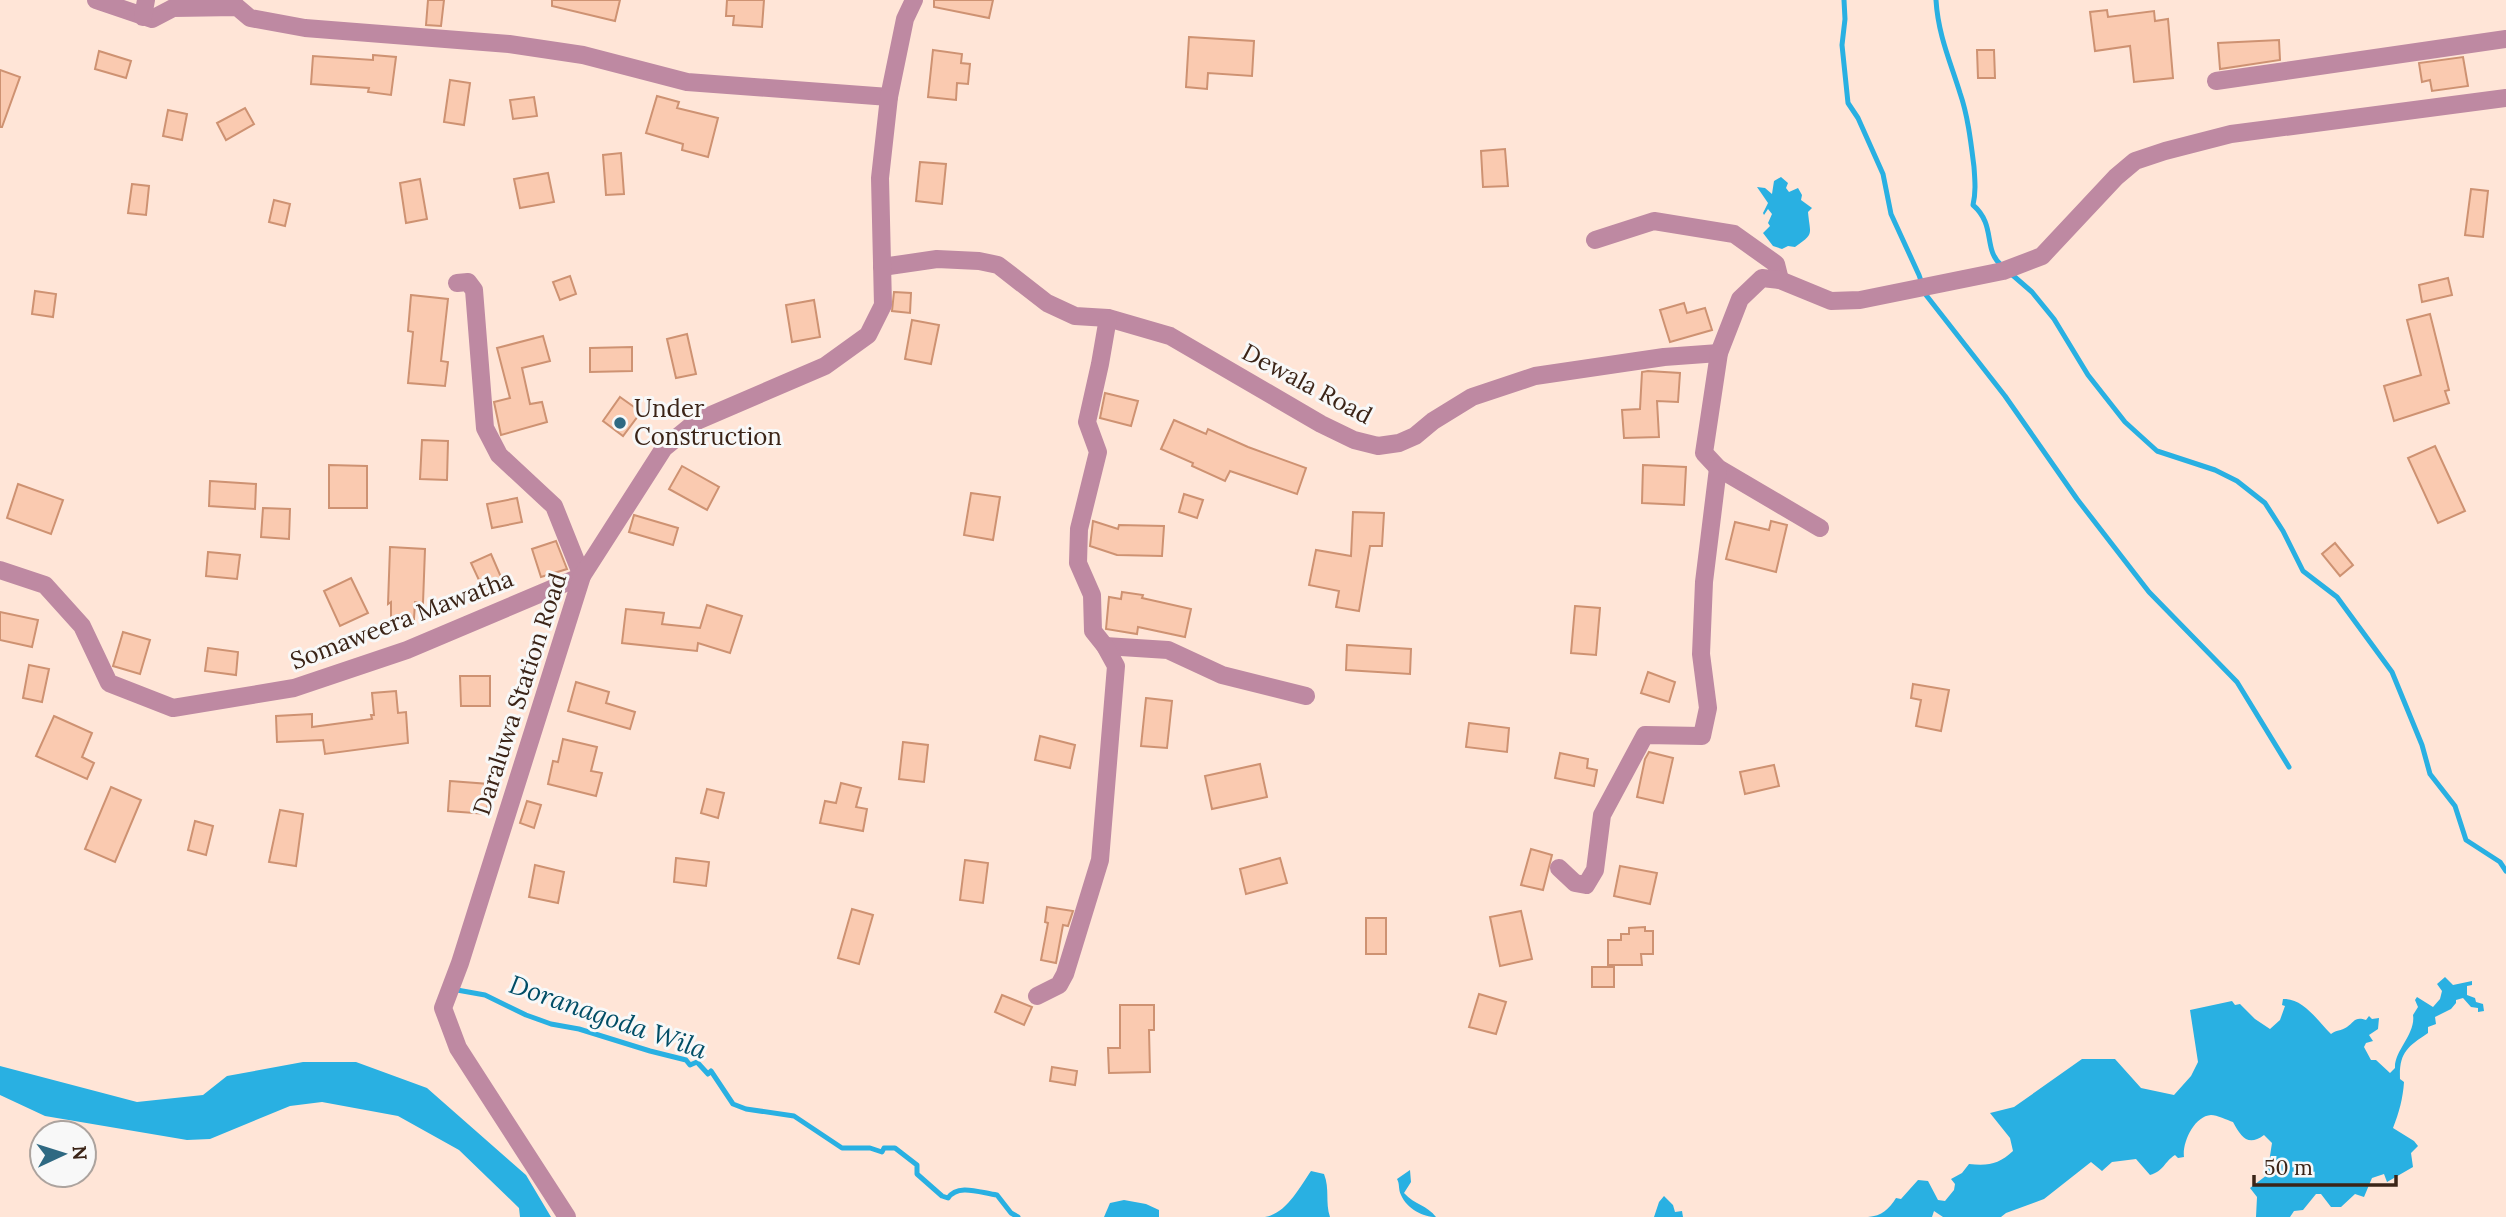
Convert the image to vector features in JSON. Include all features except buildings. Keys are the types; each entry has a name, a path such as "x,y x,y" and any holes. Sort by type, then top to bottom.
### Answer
{"street":[{"path":"96,0 145,9 152,19 173,8 237,8 250,18 305,28 509,44 583,55 687,82 889,97"},
{"name":"Daraluwa Station Road","path":"567,1217 458,1048 443,1008 460,963 582,576 664,448 697,421 825,366 868,334 883,305 880,178 889,97 905,19 914,0"},
{"path":"2216,81 2506,39"},
{"path":"1820,528 1718,468 1704,453 1719,353 1740,299 1762,278 1780,280 1830,301 1860,300 2003,271 2042,256 2116,177 2135,162 2165,151 2231,134 2506,98"},
{"path":"1595,240 1654,221 1734,234 1776,264 1780,280"},
{"name":"Dewala Road","path":"882,267 937,259 979,261 998,265 1047,303 1075,316 1108,318 1170,336 1321,424 1354,440 1378,446 1399,443 1415,436 1463,402 1535,376 1664,357 1719,353"},
{"path":"457,283 468,282 474,290 485,428 499,455 554,506 582,576"},
{"path":"1037,996 1059,985 1065,974 1100,860 1116,666 1093,631 1092,594 1078,563 1079,529 1098,452 1087,422 1108,318"},
{"path":"1559,868 1575,883 1586,885 1595,870 1602,815 1645,735 1702,736 1708,708 1700,654 1704,582 1718,468"},
{"name":"Somaweera Mawatha","path":"0,570 45,585 82,626 108,683 173,708 294,688 407,650 582,576"},
{"path":"1105,646 1168,650 1222,675 1306,696"}],"water":[{"path":"1781,177 1788,183 1786,188 1789,192 1798,188 1802,195 1801,200 1812,208 1808,212 1810,233 1806,239 1795,247 1782,249 1773,246 1763,233 1770,226 1768,223 1772,214 1768,209 1764,215 1768,203 1757,187 1765,188 1772,194 1774,181"},
{"path":"2445,977 2453,985 2472,981 2472,985 2467,986 2467,995 2483,1004 2484,1011 2478,1012 2478,1008 2471,1007 2463,998 2456,1000 2451,1009 2435,1017 2436,1024 2428,1027 2428,1033 2406,1051 2400,1070 2400,1079 2404,1082 2403,1094 2393,1128 2418,1146 2411,1153 2413,1167 2387,1182 2384,1174 2372,1178 2364,1197 2355,1194 2341,1207 2331,1207 2321,1194 2316,1194 2303,1210 2294,1211 2290,1217 2256,1217 2257,1197 2250,1188 2267,1175 2272,1143 2264,1135 2254,1140 2246,1139 2233,1122 2211,1115 2199,1120 2190,1131 2184,1157 2178,1158 2175,1155 2150,1175 2136,1159 2112,1162 2102,1171 2091,1162 2044,1199 2001,1217 1943,1217 1934,1211 1932,1217 1868,1217 1885,1211 1896,1198 1901,1199 1918,1180 1928,1181 1938,1200 1945,1201 1954,1190 1955,1184 1951,1179 1962,1173 1969,1164 1993,1163 2008,1155 2013,1151 2010,1138 1990,1113 2014,1107 2082,1059 2115,1059 2141,1088 2174,1095 2191,1076 2198,1062 2190,1010 2232,1001 2235,1005 2240,1004 2270,1029 2280,1020 2285,1006 2282,1005 2283,999 2290,1000 2304,1006 2331,1034 2357,1019 2366,1020 2369,1016 2372,1019 2379,1018 2378,1029 2369,1035 2373,1041 2366,1043 2364,1047 2371,1060 2376,1060 2390,1073 2395,1068 2398,1055 2411,1029 2413,1015 2418,1007 2415,1000 2417,997 2433,1007 2440,999 2442,991 2437,984"},
{"path":"303,1062 356,1062 427,1088 526,1175 551,1217 520,1217 519,1208 459,1150 398,1116 322,1102 290,1106 210,1139 187,1140 98,1125 98,1119 45,1116 0,1095 0,1066 137,1102 203,1095 227,1076"},
{"path":"1410,1170 1411,1182 1404,1193 1436,1217 1416,1211 1400,1193 1397,1179"},
{"path":"1311,1171 1324,1174 1330,1217 1265,1217 1280,1211 1286,1205"},
{"path":"1664,1196 1673,1205 1675,1212 1682,1211 1683,1217 1654,1217"},
{"path":"1124,1200 1146,1204 1159,1210 1159,1217 1104,1217 1110,1203"}],"waterway":[{"path":"1844,0 1842,45 1848,103 1858,118 1883,174 1891,214 1926,295 2005,396 2077,499 2149,592 2237,682 2289,767"},
{"path":"1936,0 1942,36 1969,130 1975,177 1973,205 1985,221 1992,252 2002,266"},
{"path":"2009,272 2032,292 2054,319 2088,375 2125,422 2157,451 2215,470 2237,481 2265,503 2303,571 2337,597 2392,672 2422,745 2430,774 2455,806 2466,840 2500,862 2506,871"},
{"name":"Doranagoda Wila","path":"457,990 485,995 551,1024 579,1029 686,1060 690,1065 697,1062 708,1074 711,1071 733,1104 746,1109 794,1116 842,1148 870,1148 882,1152 884,1148 895,1148 917,1165 917,1174 942,1196 948,1198 952,1193 964,1190 997,1195 1011,1213 1018,1217"}],"place":[{"name":"Under Construction","path":"620,423"}]}
